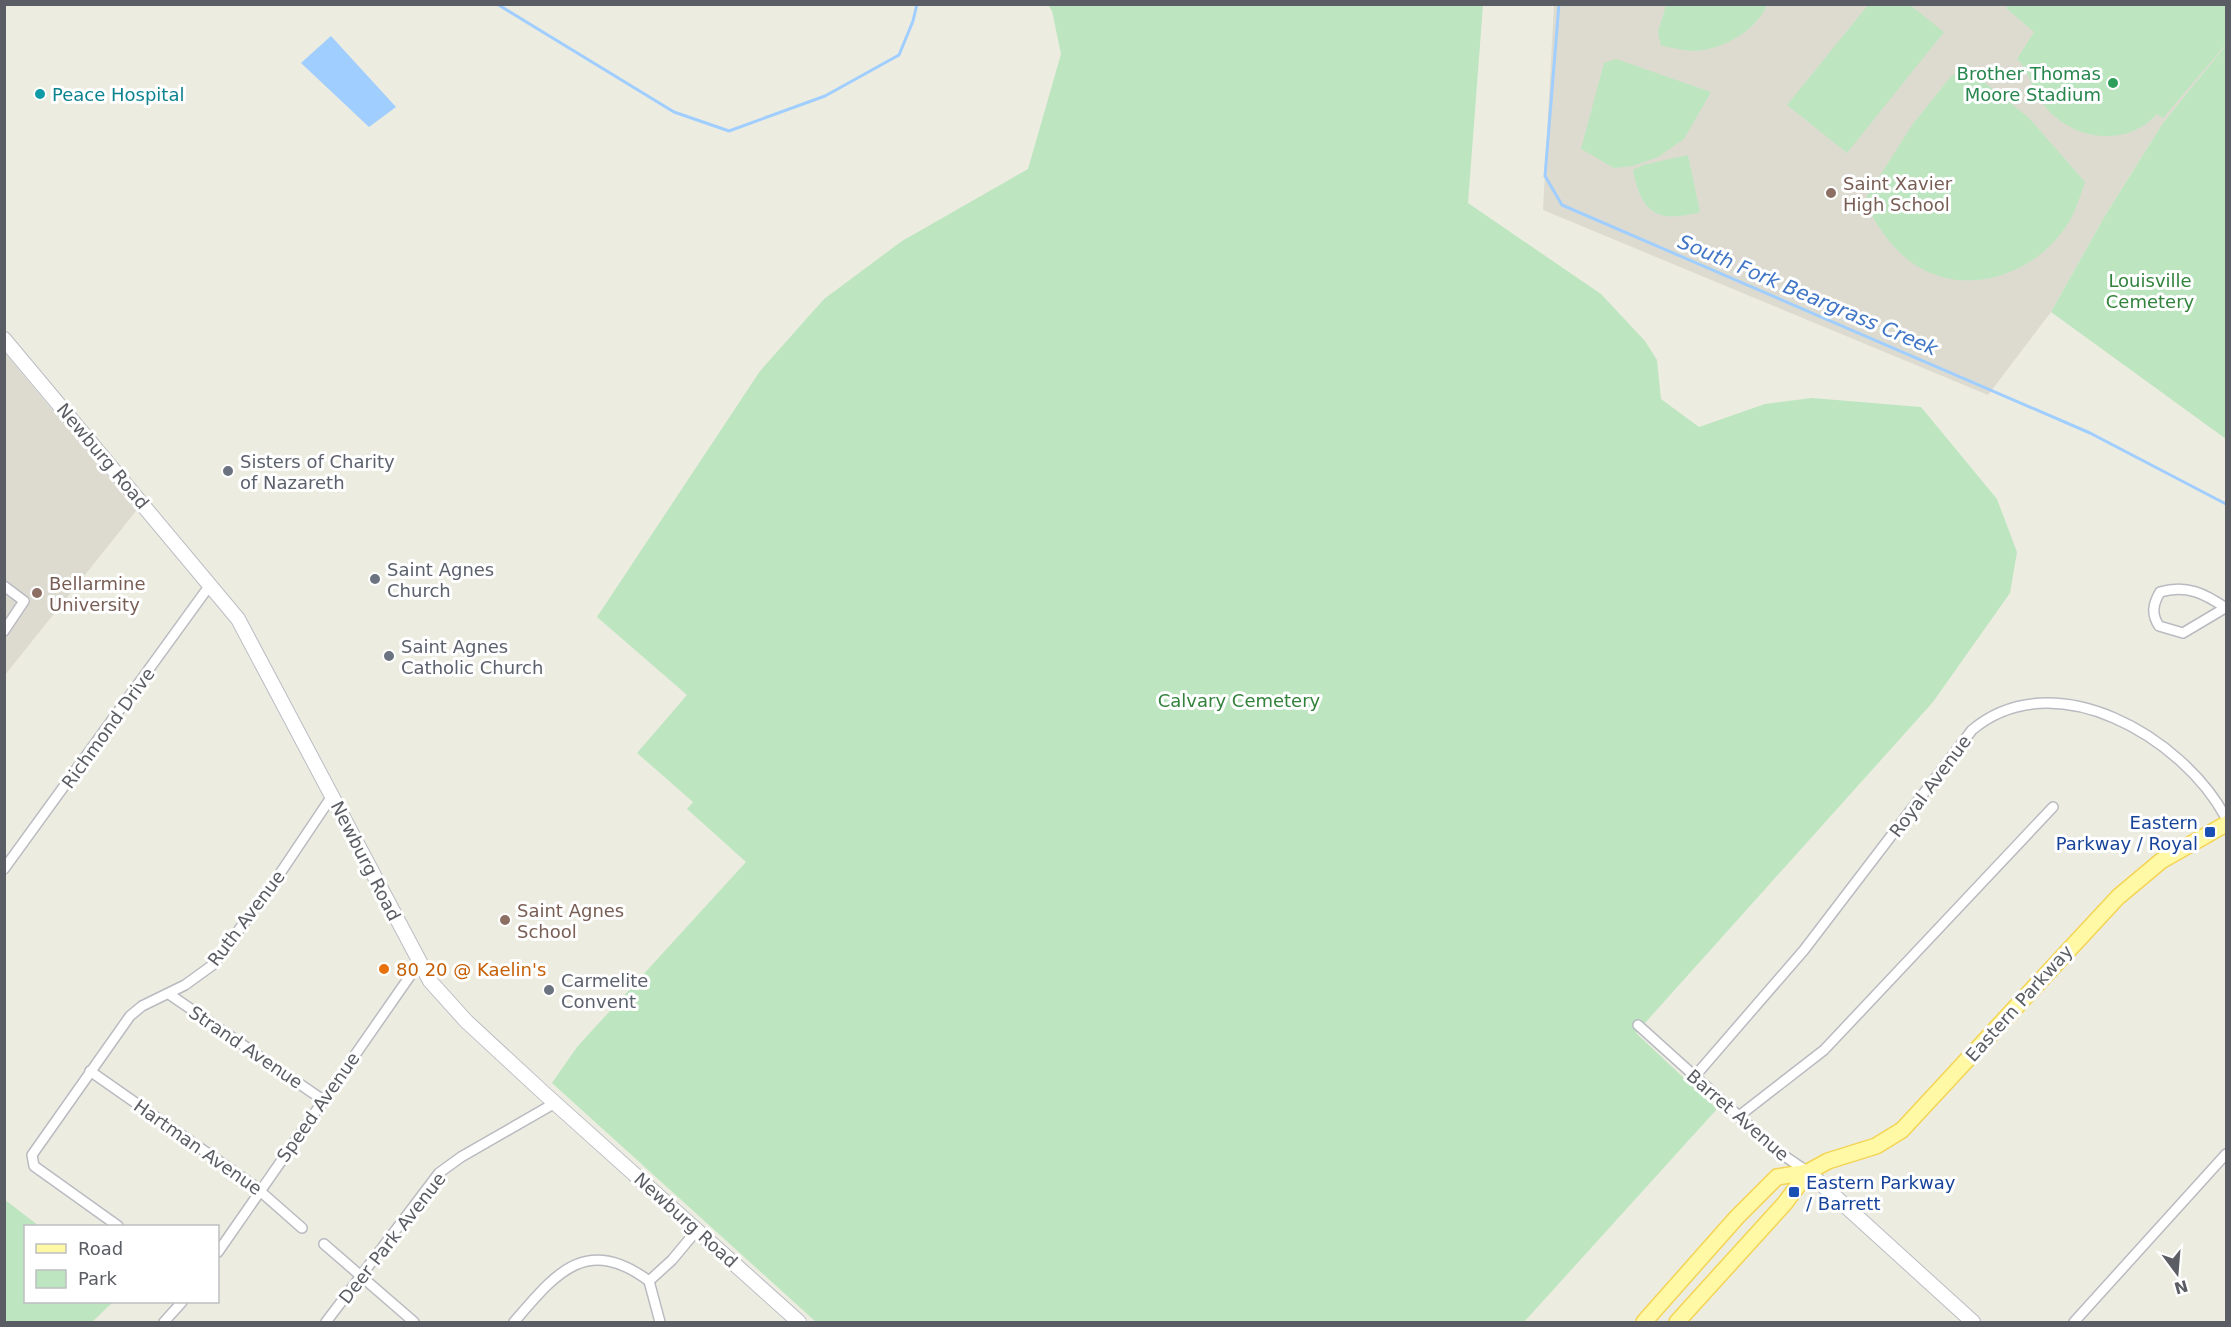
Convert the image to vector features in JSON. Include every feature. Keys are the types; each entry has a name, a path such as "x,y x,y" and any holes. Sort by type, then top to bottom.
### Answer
{"main road":[{"name":"Newburg Road","path":"4,339 210,585 250,638 419,963 447,1001 555,1103 799,1323"},
{"name":"Eastern Parkway","path":"1644,1323 1737,1217 1777,1177 1808,1172 1827,1161 1876,1146 1902,1130 2118,897 2161,861 2226,824"},
{"name":"Eastern Parkway","path":"1677,1323 1785,1203 1808,1172"},
{"name":"Barret Avenue","path":"1808,1172 1973,1323"}],"street":[{"name":"Richmond Drive","path":"4,869 210,585"},
{"path":"4,586 24,601 4,631"},
{"path":"2172,588 2186,588 2201,593 2226,608 2183,633 2159,626 2154,618 2154,602 2160,592 2172,588"},
{"name":"Royal Avenue","path":"1695,1076 1831,917 1972,730 1995,713 2014,706 2058,703 2084,708 2132,728 2168,751 2194,775 2208,790 2226,818"},
{"name":"Ruth Avenue","path":"115,1225 34,1166 31,1160 37,1146 130,1016 142,1006 169,994 214,964 281,872 332,796"},
{"path":"1739,1116 1824,1050 2053,807"},
{"name":"Speed Avenue","path":"219,1250 419,963"},
{"name":"Strand Avenue","path":"169,994 323,1101"},
{"name":"Barret Avenue","path":"1638,1025 1675,1061 1695,1076 1780,1153 1808,1172"},
{"name":"Hartman Avenue","path":"90,1071 260,1191 303,1228"},
{"name":"Deer Park Avenue","path":"326,1323 439,1173 460,1157 555,1103"},
{"path":"2074,1323 2226,1154"},
{"path":"649,1281 672,1260 697,1230"},
{"path":"324,1244 414,1323"},
{"path":"514,1323 555,1276 577,1264 611,1263 639,1273 649,1281 660,1323"},
{"path":"164,1323 181,1303"}],"shaded area":[{"name":"Saint Xavier High School","path":"1554,5 2226,5 2226,45 2163,123 2106,214 2051,312 1988,395 1543,210"},
{"name":"Bellarmine University","path":"4,352 136,511 5,675 4,675"}],"green space":[{"path":"1666,4 1767,5 1755,23 1737,37 1716,47 1694,51 1661,46 1658,32"},
{"name":"Calvary Cemetery","path":"1048,5 1483,5 1468,203 1601,294 1645,341 1657,360 1661,399 1699,427 1765,404 1812,398 1921,407 1997,499 2017,552 2010,593 1933,702 1636,1033 1717,1109 1524,1322 816,1322 552,1083 577,1047 746,862 687,809 693,802 637,753 687,695 597,617 760,371 824,299 902,241 1028,169 1061,54 1052,11"},
{"path":"1868,5 1910,5 1944,32 1847,153 1787,105"},
{"name":"Brother Thomas Moore Stadium","path":"2008,5 2226,5 2226,44 2163,118 2157,114 2143,126 2128,133 2112,136 2095,135 2079,131 2063,123 2039,98 2025,69 2017,59 2034,32 2006,8"},
{"name":"Louisville Cemetery","path":"2226,45 2226,439 2051,312 2106,214 2163,123"},
{"path":"1616,59 1711,92 1684,139 1658,157 1633,166 1614,168 1581,149 1604,63"},
{"path":"1974,74 2029,118 2085,182 2076,208 2062,232 2048,248 2031,261 1992,278 1950,279 1930,273 1911,262 1896,249 1873,218 1864,201 1912,125 1952,75"},
{"path":"1688,155 1700,212 1672,216 1653,211 1641,196 1633,170 1643,165"},
{"path":"4,1199 38,1225 24,1225 24,1303 112,1303 92,1322 5,1322"}],"water":[{"path":"331,36 396,107 369,127 301,63"}],"waterway":[{"name":"South Fork Beargrass Creek","path":"497,4 674,112 729,131 825,96 899,55 913,21 917,4"},
{"name":"South Fork Beargrass Creek","path":"1559,4 1545,176 1562,205 2090,433 2226,504"}],"place":[{"name":"Brother Thomas Moore Stadium","path":"2113,83"},
{"name":"Peace Hospital","path":"40,94"},
{"name":"Saint Xavier High School","path":"1831,193"},
{"name":"Sisters of Charity of Nazareth","path":"228,471"},
{"name":"Saint Agnes Church","path":"375,579"},
{"name":"Bellarmine University","path":"37,593"},
{"name":"Saint Agnes Catholic Church","path":"389,656"},
{"name":"Eastern Parkway / Royal","path":"2210,832"},
{"name":"Saint Agnes School","path":"505,920"},
{"name":"80 20 @ Kaelin's","path":"384,969"},
{"name":"Carmelite Convent","path":"549,990"},
{"name":"Eastern Parkway / Barrett","path":"1794,1192"}]}
